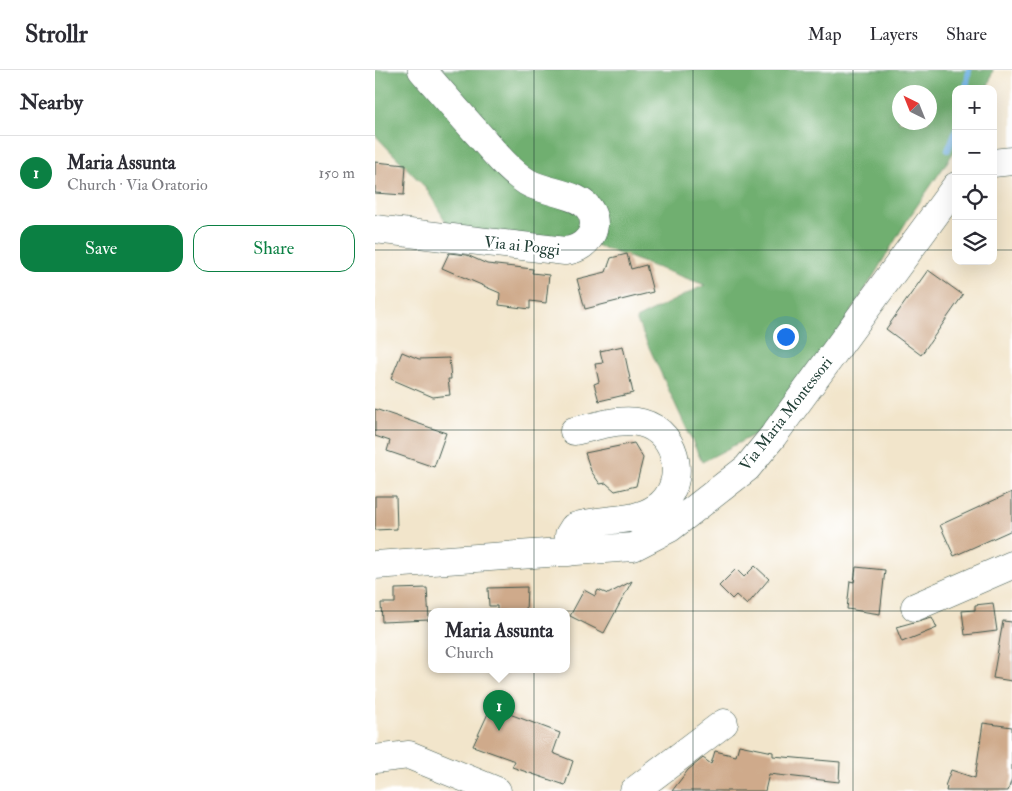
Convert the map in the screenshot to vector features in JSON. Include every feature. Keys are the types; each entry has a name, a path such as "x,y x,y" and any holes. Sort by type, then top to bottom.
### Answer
{"street":[{"name":"Via ai Poggi","path":"375,229 565,251 581,247 588,241 594,227 591,211 585,203 578,199 541,189 516,174 421,70"},
{"path":"997,163 1012,161"},
{"name":"Via Maria Montessori","path":"375,565 633,547 670,528 747,468 773,436 952,191"},
{"path":"569,552 569,535 574,526 646,514 657,508 667,498 674,485 677,471 676,459 664,436 643,423 617,422 574,432"},
{"path":"915,607 1012,565"},
{"path":"634,791 724,723"},
{"path":"375,759 409,755 497,791"}],"green space":[{"path":"375,70 993,70 988,85 952,85 952,155 908,219 826,354 773,425 702,462 636,319 705,285 587,242 462,249 426,188 375,135"}],"building":[{"path":"375,162 406,165 404,195 375,193"},
{"path":"449,253 467,255 487,264 533,269 532,273 549,275 546,303 530,301 530,309 499,305 500,293 442,268"},
{"path":"627,254 631,269 646,265 653,292 585,309 577,279 606,272 611,258"},
{"path":"928,270 963,295 921,355 886,329"},
{"path":"623,346 633,393 599,401 594,384 599,382 595,364 603,363 600,351"},
{"path":"402,352 419,359 449,358 451,379 448,379 450,395 433,397 391,379"},
{"path":"375,409 446,433 434,467 387,451 390,441 375,436"},
{"path":"634,443 643,458 636,486 615,491 606,483 600,484 591,471 585,453"},
{"path":"1012,492 1012,530 954,556 940,525"},
{"path":"375,496 396,496 397,529 375,530"},
{"path":"755,566 769,579 747,605 736,595 732,599 719,586 736,569 744,577"},
{"path":"856,567 885,570 880,614 847,609 850,581 854,582"},
{"path":"632,581 604,633 570,616 584,590 595,596 598,590 608,594"},
{"path":"527,587 526,608 497,608 497,606 489,606 488,588"},
{"path":"427,588 428,620 382,622 381,603 395,603 395,589"},
{"path":"993,603 997,631 965,635 962,611 975,610 975,605"},
{"path":"932,617 937,628 902,642 896,627"},
{"path":"1003,621 1012,622 1012,681 993,678"},
{"path":"491,707 560,733 553,753 573,761 565,785 512,767 515,761 473,746"},
{"path":"983,723 1012,727 1012,778 1008,791 946,791 947,787 945,786 951,770 975,778"},
{"path":"739,745 773,752 773,756 840,762 839,782 769,774 765,791 672,791 688,770 703,758 711,764 715,751 736,756"}],"waterway":[{"path":"967,85 969,70"},
{"path":"948,150 952,140"}],"place":[{"name":"Maria Assunta","path":"499,731"}]}
